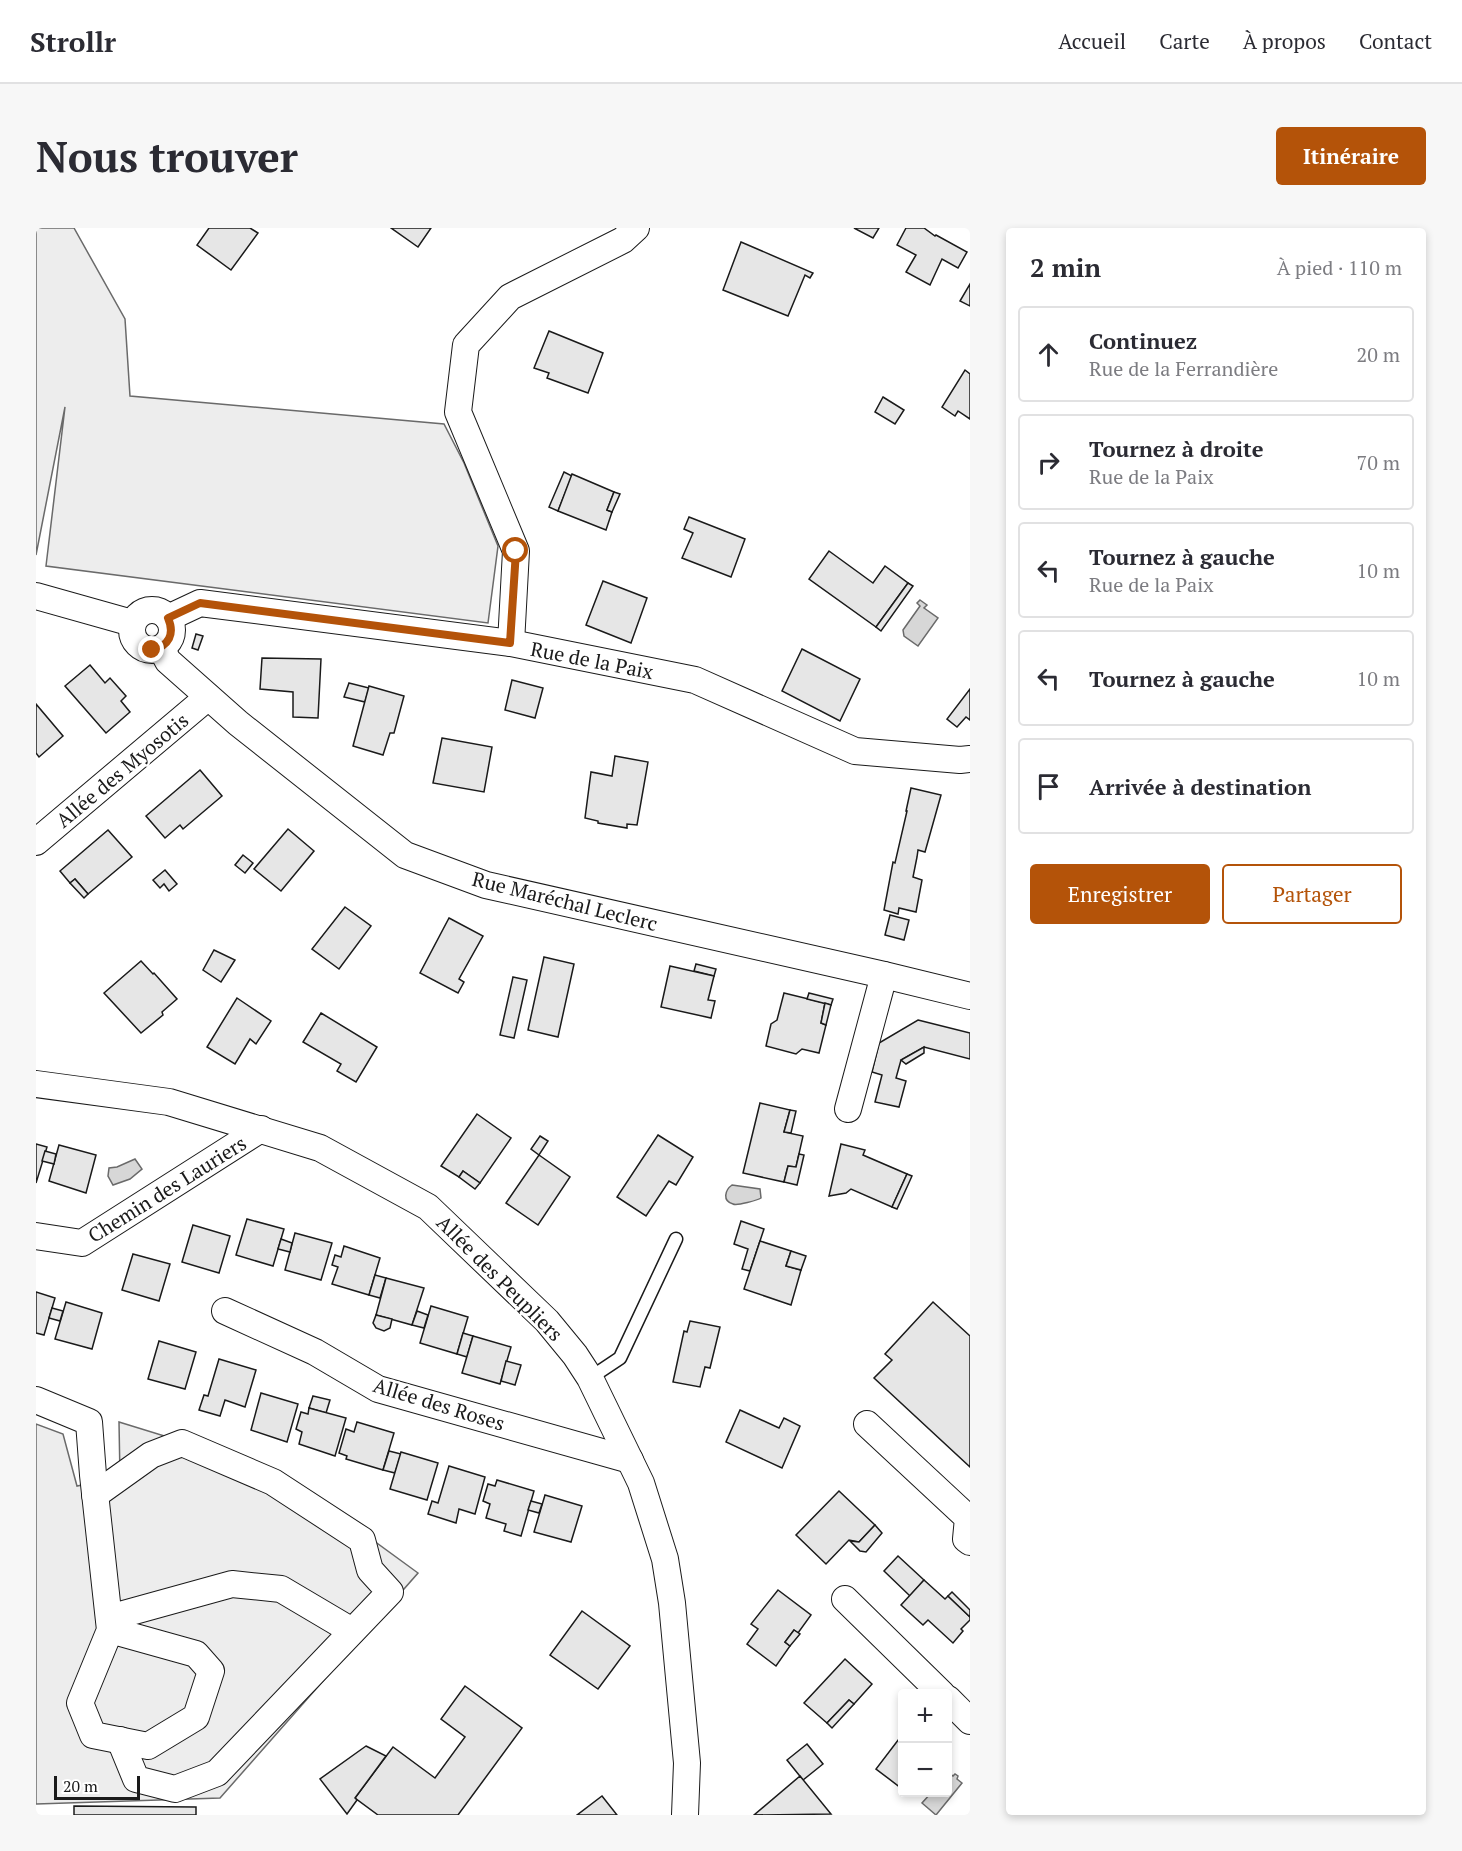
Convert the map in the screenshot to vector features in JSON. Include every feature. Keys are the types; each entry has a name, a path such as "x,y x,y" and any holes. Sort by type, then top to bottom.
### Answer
{"street":[{"path":"510,643 516,551 458,412 466,345 510,297 623,240 636,228"},
{"path":"36,597 132,623"},
{"name":"Rue de la Paix","path":"168,618 200,603 510,643 695,680 855,751 970,759"},
{"path":"153,609 168,618 172,625 171,634 168,642 161,648 152,650 142,648 135,641 131,633 132,623 144,611 153,609"},
{"name":"Rue Maréchal Leclerc","path":"161,648 168,661 208,698 405,855 486,885 970,996"},
{"name":"Allée des Myosotis","path":"36,842 208,698"},
{"path":"848,1109 885,975"},
{"name":"Allée des Peupliers","path":"36,1084 169,1102 321,1148 428,1207 547,1320 590,1378 641,1483 665,1559 672,1603 687,1763 685,1815"},
{"name":"Chemin des Lauriers","path":"36,1236 82,1243 261,1130"},
{"name":"Allée des Roses","path":"225,1311 315,1352 378,1389 630,1460"},
{"path":"36,1400 89,1422 109,1624 80,1703 93,1735 148,1746 196,1717 211,1671 196,1654 109,1624"},
{"path":"867,1424 968,1518 966,1539 970,1542"},
{"path":"94,1485 151,1455 182,1443 273,1482 362,1540 370,1570 390,1592 218,1773 175,1789 136,1779 120,1740"},
{"path":"109,1624 232,1584 281,1589 352,1631"},
{"path":"845,1599 937,1689"},
{"path":"952,1703 970,1721"}],"lane":[{"path":"590,1378 620,1358 676,1239"}],"shaded area":[{"path":"36,228 74,228 125,319 130,396 444,424 464,463 498,546 488,623 46,566 65,407 36,555"},
{"path":"920,600 927,605 924,608 938,618 918,646 904,636 903,630 920,606 917,603"},
{"path":"135,1159 142,1169 130,1179 113,1185 108,1176 109,1168"},
{"path":"732,1185 760,1189 761,1198 739,1204 730,1203 726,1195"},
{"path":"119,1422 278,1471 418,1573 220,1798 36,1804 36,1424 63,1434 77,1486 120,1477"},
{"path":"952,1775 958,1776 957,1779 962,1783 952,1795"},
{"path":"927,1797 951,1797 936,1815 922,1803"}],"building":[{"path":"209,228 250,228 258,233 231,270 197,245"},
{"path":"391,228 431,228 418,247"},
{"path":"854,228 879,228 873,238"},
{"path":"906,228 924,228 967,252 958,268 942,259 930,285 906,272 916,255 897,245"},
{"path":"741,242 813,273 810,278 805,275 788,316 723,290"},
{"path":"970,284 970,306 960,301"},
{"path":"549,331 603,353 588,393 547,378 549,373 534,368"},
{"path":"965,370 970,374 970,419 958,411 955,416 942,407"},
{"path":"883,397 904,410 895,424 875,412"},
{"path":"564,472 572,476 558,511 549,507"},
{"path":"572,474 614,492 607,510 612,512 606,530 558,511"},
{"path":"614,492 620,494 612,512 607,510"},
{"path":"689,517 745,539 731,577 682,558 693,533 684,529"},
{"path":"829,551 873,583 885,566 908,583 876,627 809,579"},
{"path":"603,581 647,598 631,643 586,625"},
{"path":"908,583 913,586 881,631 876,627"},
{"path":"196,634 203,636 198,650 192,648"},
{"path":"802,649 860,679 840,721 782,691"},
{"path":"262,658 321,659 318,718 293,717 293,692 260,689"},
{"path":"90,665 105,683 110,678 126,696 121,701 130,712 106,733 65,686"},
{"path":"512,680 543,688 535,718 505,710"},
{"path":"349,683 369,688 365,702 344,697"},
{"path":"369,686 404,696 394,733 390,733 383,755 353,746"},
{"path":"970,689 970,720 966,717 957,727 947,719"},
{"path":"36,704 63,736 39,757 36,753"},
{"path":"442,738 492,747 484,792 433,783"},
{"path":"615,756 648,762 637,825 627,824 627,828 598,823 598,821 585,818 591,772 612,776"},
{"path":"200,770 222,796 183,829 180,825 165,838 146,816"},
{"path":"911,788 941,795 925,852 918,850 913,877 922,880 916,912 899,908 898,914 884,910"},
{"path":"288,829 314,851 281,891 254,869"},
{"path":"108,830 132,857 88,894 75,879 70,883 60,871"},
{"path":"243,855 253,863 245,873 235,865"},
{"path":"165,870 177,884 169,891 164,884 160,888 153,880"},
{"path":"75,879 88,894 84,898 70,883"},
{"path":"345,907 371,926 339,969 312,949"},
{"path":"890,915 909,920 904,940 885,935"},
{"path":"449,918 483,936 459,979 464,982 458,993 420,973"},
{"path":"214,950 235,960 221,982 203,970"},
{"path":"544,957 574,964 558,1037 528,1030"},
{"path":"141,961 177,999 162,1012 163,1015 141,1033 104,993"},
{"path":"696,964 716,969 714,976 694,971"},
{"path":"670,966 714,976 708,1000 715,1001 711,1018 661,1007"},
{"path":"513,977 527,980 514,1038 500,1035"},
{"path":"784,993 825,1003 821,1023 826,1025 819,1053 802,1049 796,1054 766,1046 771,1024 777,1020"},
{"path":"809,993 833,999 831,1005 807,999"},
{"path":"237,998 271,1021 256,1044 250,1039 235,1064 207,1047"},
{"path":"825,1003 831,1005 826,1025 821,1023"},
{"path":"321,1013 377,1047 356,1082 337,1071 341,1064 303,1042"},
{"path":"918,1020 970,1033 970,1059 924,1047 901,1060 896,1078 906,1081 899,1107 875,1102 882,1075 872,1072 879,1043"},
{"path":"924,1047 924,1053 906,1064 901,1060"},
{"path":"760,1103 790,1110 784,1132 803,1136 796,1167 788,1166 784,1182 743,1173"},
{"path":"790,1110 796,1111 791,1133 784,1132"},
{"path":"477,1114 511,1138 480,1183 463,1171 459,1177 441,1166"},
{"path":"658,1135 693,1157 676,1185 669,1181 646,1216 617,1197"},
{"path":"540,1136 548,1141 539,1155 531,1149"},
{"path":"36,1144 47,1147 36,1183"},
{"path":"841,1144 865,1150 863,1155 907,1174 892,1207 851,1189 846,1193 829,1196"},
{"path":"59,1145 96,1155 86,1193 49,1181"},
{"path":"45,1151 56,1154 54,1164 42,1161"},
{"path":"799,1154 804,1155 797,1185 784,1182 788,1166 796,1167"},
{"path":"539,1155 570,1177 538,1225 506,1203"},
{"path":"463,1171 480,1183 475,1189 459,1177"},
{"path":"907,1174 912,1176 897,1209 892,1207"},
{"path":"247,1219 284,1229 273,1266 236,1255"},
{"path":"741,1221 764,1229 750,1271 742,1269 748,1249 734,1244"},
{"path":"193,1225 230,1236 219,1273 182,1262"},
{"path":"295,1233 332,1243 321,1280 285,1270"},
{"path":"281,1239 292,1243 290,1252 278,1249"},
{"path":"760,1241 791,1251 786,1266 801,1270 791,1305 744,1289"},
{"path":"344,1246 380,1258 369,1295 332,1284 338,1267 332,1265 335,1255 341,1257"},
{"path":"791,1251 806,1256 801,1270 786,1266"},
{"path":"133,1254 170,1264 159,1301 122,1290"},
{"path":"375,1275 386,1278 380,1298 369,1295"},
{"path":"386,1278 424,1288 412,1325 376,1315"},
{"path":"36,1292 55,1298 44,1335 36,1333"},
{"path":"66,1302 102,1313 92,1349 55,1339"},
{"path":"933,1302 970,1336 970,1467 874,1378 892,1360 885,1354"},
{"path":"431,1306 468,1317 457,1354 420,1343"},
{"path":"52,1308 63,1311 60,1321 49,1318"},
{"path":"417,1311 428,1315 424,1328 412,1325"},
{"path":"376,1315 392,1319 390,1328 384,1331 376,1328 373,1323"},
{"path":"690,1321 720,1327 710,1368 705,1367 700,1387 673,1382 684,1331 687,1332"},
{"path":"463,1333 473,1336 467,1357 457,1354"},
{"path":"473,1336 511,1347 500,1384 462,1373"},
{"path":"159,1341 196,1352 185,1389 148,1379"},
{"path":"219,1359 256,1370 245,1407 225,1400 220,1416 199,1410 204,1395 208,1396"},
{"path":"506,1361 521,1365 515,1385 501,1381"},
{"path":"261,1393 298,1404 287,1442 251,1430"},
{"path":"313,1396 330,1400 326,1413 309,1408"},
{"path":"309,1408 346,1418 335,1456 299,1444 302,1432 296,1429 301,1412 308,1414"},
{"path":"740,1410 779,1428 784,1418 800,1426 782,1468 726,1442"},
{"path":"357,1422 394,1433 383,1470 346,1459 347,1456 339,1453 346,1429 354,1432"},
{"path":"389,1451 401,1454 395,1473 383,1470"},
{"path":"401,1452 438,1463 427,1500 390,1489"},
{"path":"449,1466 485,1477 475,1514 459,1509 456,1523 428,1514 432,1501 438,1503"},
{"path":"497,1480 534,1491 521,1536 504,1531 506,1524 486,1518 490,1504 483,1501 488,1484 495,1486"},
{"path":"839,1491 875,1525 859,1542 849,1540 826,1564 796,1535"},
{"path":"545,1495 582,1506 571,1542 534,1532"},
{"path":"531,1501 542,1504 539,1513 528,1510"},
{"path":"875,1525 882,1533 866,1552 860,1551 850,1541 859,1542"},
{"path":"898,1556 924,1580 910,1596 884,1571"},
{"path":"924,1580 945,1599 948,1596 970,1617 961,1629 963,1631 953,1643 928,1620 923,1625 901,1605"},
{"path":"778,1590 811,1615 798,1633 794,1630 785,1642 790,1646 776,1666 747,1644 758,1629 751,1624"},
{"path":"952,1592 970,1610 970,1617 948,1596"},
{"path":"582,1611 630,1646 598,1689 550,1655"},
{"path":"794,1630 800,1634 790,1646 785,1642"},
{"path":"845,1659 872,1684 854,1704 849,1700 827,1723 804,1703"},
{"path":"465,1686 522,1728 458,1815 378,1815 355,1798 393,1747 435,1778 465,1737 441,1719"},
{"path":"849,1700 854,1704 832,1728 827,1723"},
{"path":"898,1740 898,1786 876,1769"},
{"path":"807,1744 823,1764 803,1780 787,1760"},
{"path":"366,1746 386,1756 355,1798 357,1800 347,1814 320,1779"},
{"path":"800,1776 831,1814 754,1815"},
{"path":"602,1796 617,1815 577,1815"},
{"path":"74,1806 196,1807 196,1815 74,1815"}],"route":[{"path":"152,650 161,648 168,642 172,625 168,618 200,603 510,643 516,551"}]}
